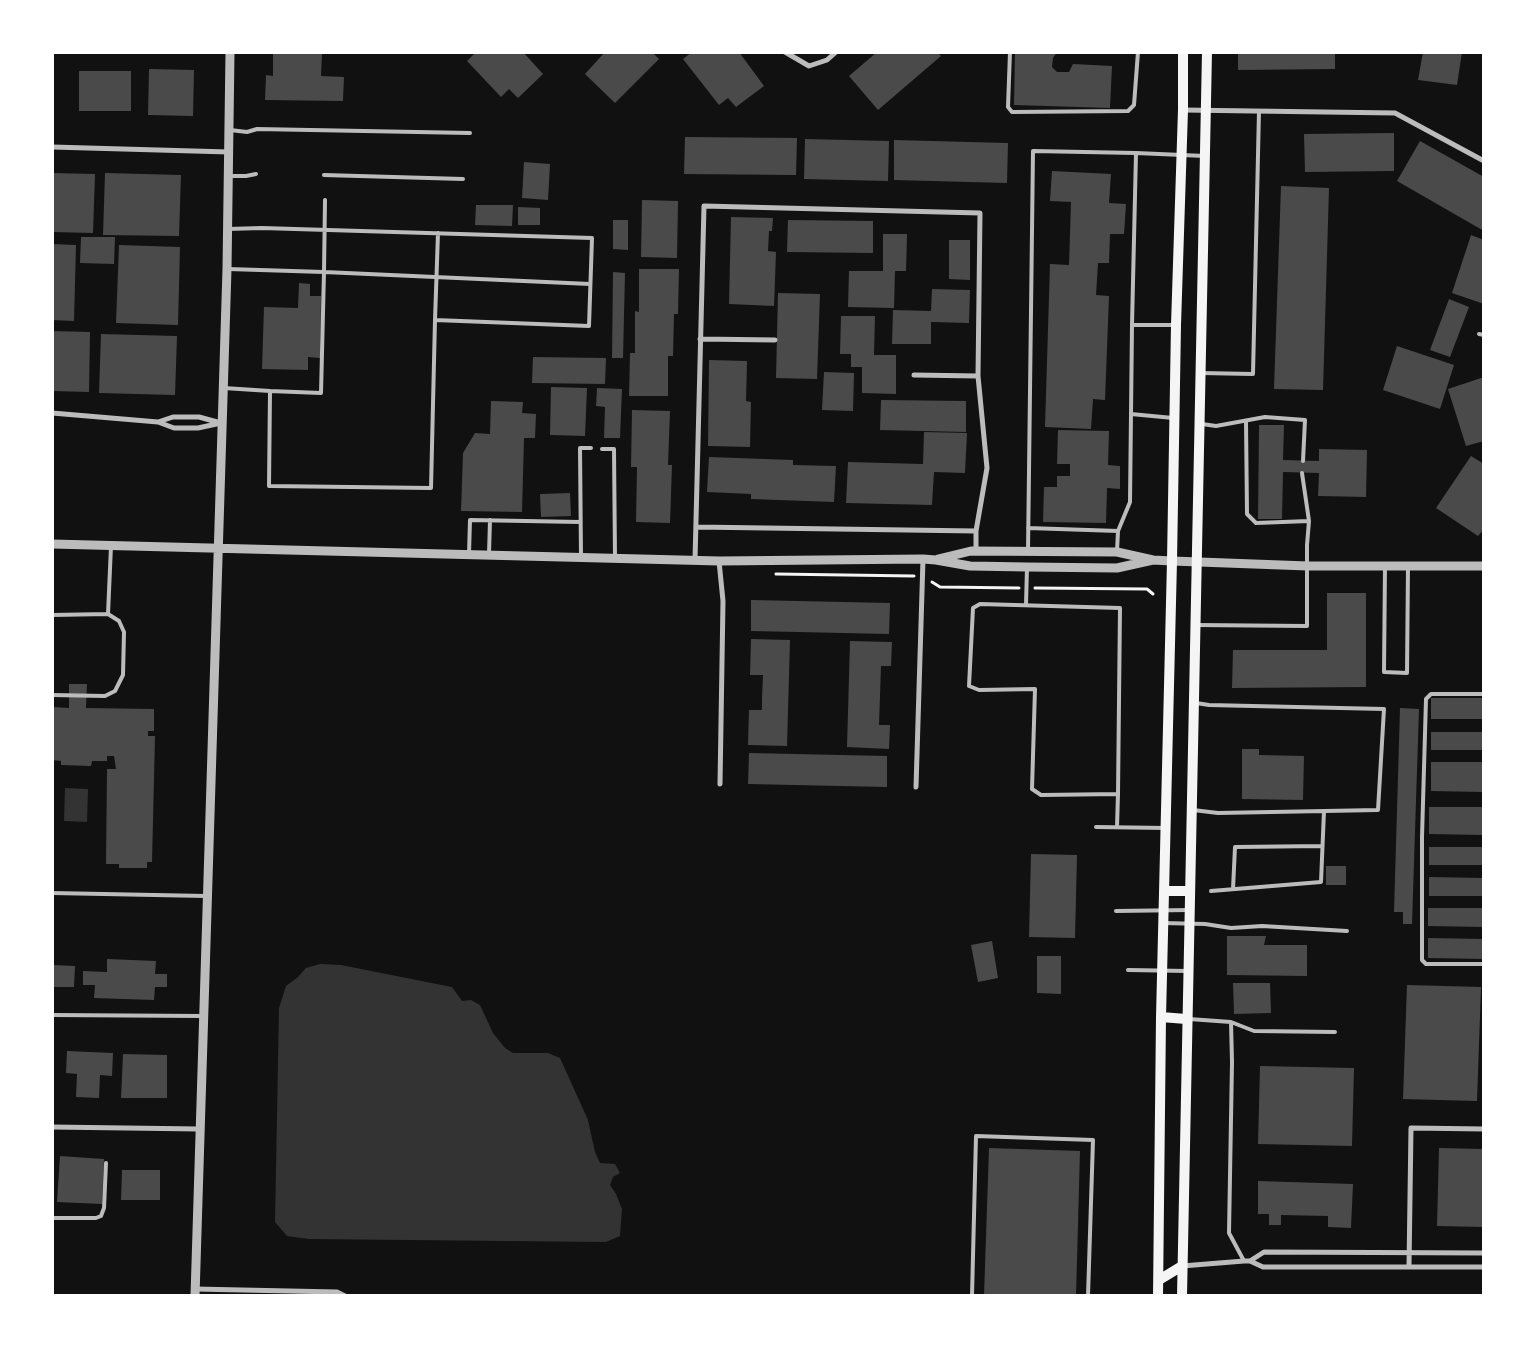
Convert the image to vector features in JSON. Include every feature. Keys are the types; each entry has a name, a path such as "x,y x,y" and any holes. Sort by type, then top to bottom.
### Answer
{"main road":[{"path":"1158,1296 1161,1017 1183,52"},
{"path":"1182,1296 1186,1019 1207,52"},
{"path":"1164,890 1189,891"},
{"path":"1161,1017 1186,1019"},
{"path":"1159,1280 1182,1266"}],"street":[{"path":"230,52 227,269 202,1016 195,1292 337,1292 345,1296"},
{"path":"786,52 809,66 827,60 836,52"},
{"path":"1183,110 1395,112 1484,161"},
{"path":"52,147 229,152"},
{"path":"695,560 704,206 980,213 978,376 986,468 976,531 976,551"},
{"path":"700,339 775,340"},
{"path":"914,375 978,376"},
{"path":"52,413 158,422 174,428 198,428 221,423"},
{"path":"158,422 173,417 199,417 221,423"},
{"path":"696,527 976,531"},
{"path":"52,544 718,561 923,559 970,566 1028,567 1117,568 1153,560"},
{"path":"936,560 976,551 1117,552 1153,560 1197,562 1308,566 1484,566"},
{"path":"916,786 923,559"},
{"path":"718,561 723,601 720,784"},
{"path":"52,1127 199,1130"},
{"path":"1409,1266 1411,1128 1484,1129"},
{"path":"1247,1261 1264,1252 1484,1253"},
{"path":"1182,1266 1247,1261 1263,1267 1484,1267"}],"lane":[{"path":"1010,52 1008,107 1012,112 1022,112 1128,111 1134,105 1138,52"},
{"path":"1200,373 1253,374 1259,111"},
{"path":"230,130 247,132 257,129 470,133"},
{"path":"1028,552 1033,151 1206,156"},
{"path":"1117,552 1118,531 1130,502 1136,153"},
{"path":"229,176 256,174"},
{"path":"324,175 463,179"},
{"path":"222,388 321,393 325,200"},
{"path":"227,229 592,238 589,326 435,320"},
{"path":"270,391 269,486 431,488 438,233"},
{"path":"227,269 590,284"},
{"path":"1132,325 1176,325"},
{"path":"1131,414 1174,419"},
{"path":"1199,424 1216,426 1265,417 1305,420 1303,461"},
{"path":"1246,420 1247,514 1256,523 1309,521"},
{"path":"581,557 580,448 591,448"},
{"path":"602,448 614,449 615,558"},
{"path":"1196,625 1307,626 1307,545 1309,521 1302,472"},
{"path":"469,554 470,520 580,522"},
{"path":"489,554 490,520"},
{"path":"1028,528 1118,531"},
{"path":"108,614 112,545"},
{"path":"1384,566 1384,672 1407,673 1408,566"},
{"path":"1026,606 1028,567"},
{"path":"1117,827 1118,794 1120,608 980,604 973,608 970,686 979,690 1035,689 1032,789 1041,795 1118,794"},
{"path":"52,615 108,614 119,621 124,632 123,675 115,691 105,696 52,695"},
{"path":"1484,694 1431,694 1426,699 1422,837 1422,960 1426,964 1484,964"},
{"path":"1191,809 1218,813 1378,810 1384,709 1209,705 1194,702"},
{"path":"1211,891 1321,882 1324,812"},
{"path":"1096,827 1166,828"},
{"path":"1233,889 1235,847 1322,846"},
{"path":"52,893 206,896"},
{"path":"1116,911 1189,910"},
{"path":"1163,923 1231,928 1262,926 1347,931"},
{"path":"1128,970 1187,971"},
{"path":"52,1015 202,1016"},
{"path":"1186,1019 1231,1022 1254,1031 1335,1032"},
{"path":"1231,1022 1230,1233 1247,1261"},
{"path":"972,1296 976,1136 1093,1140 1088,1296"},
{"path":"52,1218 96,1218 101,1216 104,1208 106,1163"}],"path":[{"path":"772,574 912,575 940,587 1147,589 1153,594"}],"shaded area":[{"path":"65,788 88,789 87,822 64,821"},
{"path":"320,964 341,965 452,987 462,1001 471,1000 480,1005 493,1033 505,1048 513,1053 548,1053 560,1058 588,1120 595,1152 600,1163 615,1164 620,1173 613,1177 610,1185 622,1209 620,1236 606,1242 309,1239 287,1236 275,1222 279,1008 286,986 306,968"}],"building":[{"path":"273,52 322,52 321,76 344,77 343,101 265,100 266,75 273,76"},
{"path":"476,52 523,52 543,74 518,98 509,89 501,97 467,61"},
{"path":"605,52 652,52 659,59 615,103 585,74"},
{"path":"692,52 739,52 764,86 736,107 728,98 719,105 683,59"},
{"path":"877,52 937,52 941,56 878,110 849,76"},
{"path":"1015,52 1057,52 1053,58 1052,67 1057,72 1069,72 1073,64 1112,66 1110,108 1014,105"},
{"path":"1238,52 1335,52 1335,69 1238,70"},
{"path":"1423,52 1462,52 1457,85 1418,80"},
{"path":"149,69 194,70 193,116 148,115"},
{"path":"79,71 131,71 131,111 79,111"},
{"path":"1394,133 1394,171 1305,172 1304,134"},
{"path":"685,137 797,138 796,175 684,174"},
{"path":"805,139 889,141 888,181 804,179"},
{"path":"894,140 1008,143 1007,183 894,180"},
{"path":"1420,141 1484,177 1484,231 1397,181"},
{"path":"524,162 550,164 548,200 522,198"},
{"path":"1052,171 1111,174 1109,203 1126,204 1124,234 1110,234 1109,263 1098,263 1096,295 1109,296 1105,400 1093,399 1091,429 1045,427 1050,264 1069,265 1071,202 1050,201"},
{"path":"52,173 95,174 93,233 52,232"},
{"path":"105,173 181,175 179,236 103,235"},
{"path":"1281,186 1329,188 1323,390 1274,389"},
{"path":"642,200 678,201 677,258 641,257"},
{"path":"476,205 513,205 512,226 475,225"},
{"path":"518,207 540,208 540,225 518,225"},
{"path":"731,217 773,218 772,231 769,231 768,251 776,252 774,306 729,304"},
{"path":"613,220 628,220 628,250 613,249"},
{"path":"788,220 873,221 873,253 787,252"},
{"path":"883,234 907,234 906,271 895,271 894,308 848,307 849,271 883,271"},
{"path":"1471,235 1484,240 1484,304 1452,293"},
{"path":"81,237 115,237 114,264 80,263"},
{"path":"949,240 970,240 970,280 949,279"},
{"path":"52,244 76,245 74,321 52,320"},
{"path":"119,245 180,247 178,325 116,323"},
{"path":"639,269 679,269 678,314 674,314 673,356 668,356 668,396 629,396 630,353 635,353 635,311 639,312"},
{"path":"613,272 625,273 623,358 612,358"},
{"path":"299,283 310,284 310,296 321,296 320,358 308,357 308,370 262,369 264,307 298,308"},
{"path":"932,289 970,290 969,323 931,322 931,344 892,344 893,310 931,311"},
{"path":"778,293 820,294 817,379 776,378"},
{"path":"1449,299 1469,307 1450,357 1430,350"},
{"path":"841,316 875,316 874,355 896,355 896,394 862,393 862,367 851,367 851,354 840,354"},
{"path":"52,331 90,332 89,392 52,391"},
{"path":"101,334 177,336 175,395 99,393"},
{"path":"1397,346 1454,365 1440,409 1383,390"},
{"path":"533,357 606,358 605,384 532,383"},
{"path":"709,360 747,361 746,401 751,402 750,447 708,446"},
{"path":"824,372 854,373 853,411 822,410"},
{"path":"1484,377 1484,441 1466,446 1448,389"},
{"path":"551,387 587,388 585,436 550,435"},
{"path":"597,388 622,389 620,438 604,438 605,407 596,406"},
{"path":"881,400 966,401 966,432 880,430"},
{"path":"491,401 523,402 522,413 536,414 535,438 524,438 522,512 461,511 463,453 475,433 490,434"},
{"path":"632,410 670,411 668,465 672,465 670,523 636,522 637,467 631,467"},
{"path":"1259,425 1284,425 1283,460 1319,461 1319,449 1367,450 1366,497 1318,496 1319,473 1283,472 1282,519 1258,519"},
{"path":"1058,430 1109,431 1108,465 1120,466 1120,489 1107,488 1106,523 1043,522 1044,487 1057,487 1057,476 1070,476 1070,464 1057,464"},
{"path":"924,432 967,433 965,473 934,472 932,505 846,503 848,462 923,464"},
{"path":"1471,456 1484,464 1484,529 1478,536 1436,508"},
{"path":"709,457 793,460 793,465 836,466 834,502 751,499 751,494 707,492"},
{"path":"570,493 571,516 541,517 540,494"},
{"path":"1327,593 1366,593 1366,687 1232,688 1233,650 1327,650"},
{"path":"751,600 890,603 889,634 751,631"},
{"path":"751,639 790,640 787,746 748,745 749,710 762,710 763,675 750,675"},
{"path":"850,641 892,642 891,666 881,666 879,725 890,725 889,749 847,747"},
{"path":"69,684 87,684 86,708 154,709 154,731 148,731 148,736 155,736 152,862 147,862 147,868 119,868 119,864 106,864 107,769 116,769 114,756 107,756 107,761 92,761 91,766 61,765 61,761 52,760 52,707 69,708"},
{"path":"1431,698 1484,698 1484,719 1431,719"},
{"path":"1400,708 1419,709 1412,924 1403,924 1403,912 1394,912"},
{"path":"1431,732 1484,732 1484,750 1431,750"},
{"path":"1242,749 1259,749 1259,755 1304,756 1303,800 1242,799"},
{"path":"749,753 887,756 887,787 748,784"},
{"path":"1431,762 1484,762 1484,792 1431,791"},
{"path":"1429,807 1484,807 1484,835 1429,834"},
{"path":"1429,847 1484,847 1484,865 1429,865"},
{"path":"1031,854 1077,855 1075,938 1029,937"},
{"path":"1326,866 1346,866 1346,885 1326,885"},
{"path":"1429,877 1484,878 1484,896 1429,896"},
{"path":"1428,908 1484,908 1484,927 1428,926"},
{"path":"1227,936 1266,936 1264,945 1307,945 1307,976 1227,975"},
{"path":"1428,938 1484,939 1484,959 1428,958"},
{"path":"992,941 998,978 978,982 971,945"},
{"path":"1037,956 1061,956 1061,994 1037,993"},
{"path":"107,959 156,961 155,974 167,974 167,987 155,987 154,1000 94,998 95,985 83,985 83,971 107,972"},
{"path":"52,965 75,966 74,987 52,987"},
{"path":"1233,983 1270,983 1271,1013 1234,1014"},
{"path":"1407,985 1481,987 1477,1101 1403,1099"},
{"path":"67,1051 113,1053 112,1076 100,1075 99,1098 76,1097 77,1074 66,1073"},
{"path":"123,1054 167,1055 167,1098 121,1098"},
{"path":"1260,1066 1354,1068 1352,1146 1258,1144"},
{"path":"989,1148 1080,1151 1076,1296 984,1296"},
{"path":"1439,1148 1484,1149 1484,1227 1437,1226"},
{"path":"60,1156 104,1159 102,1204 57,1202"},
{"path":"122,1170 160,1170 160,1200 121,1200"},
{"path":"1258,1181 1353,1184 1351,1228 1328,1227 1328,1216 1281,1215 1281,1225 1269,1225 1269,1214 1258,1214"}]}
